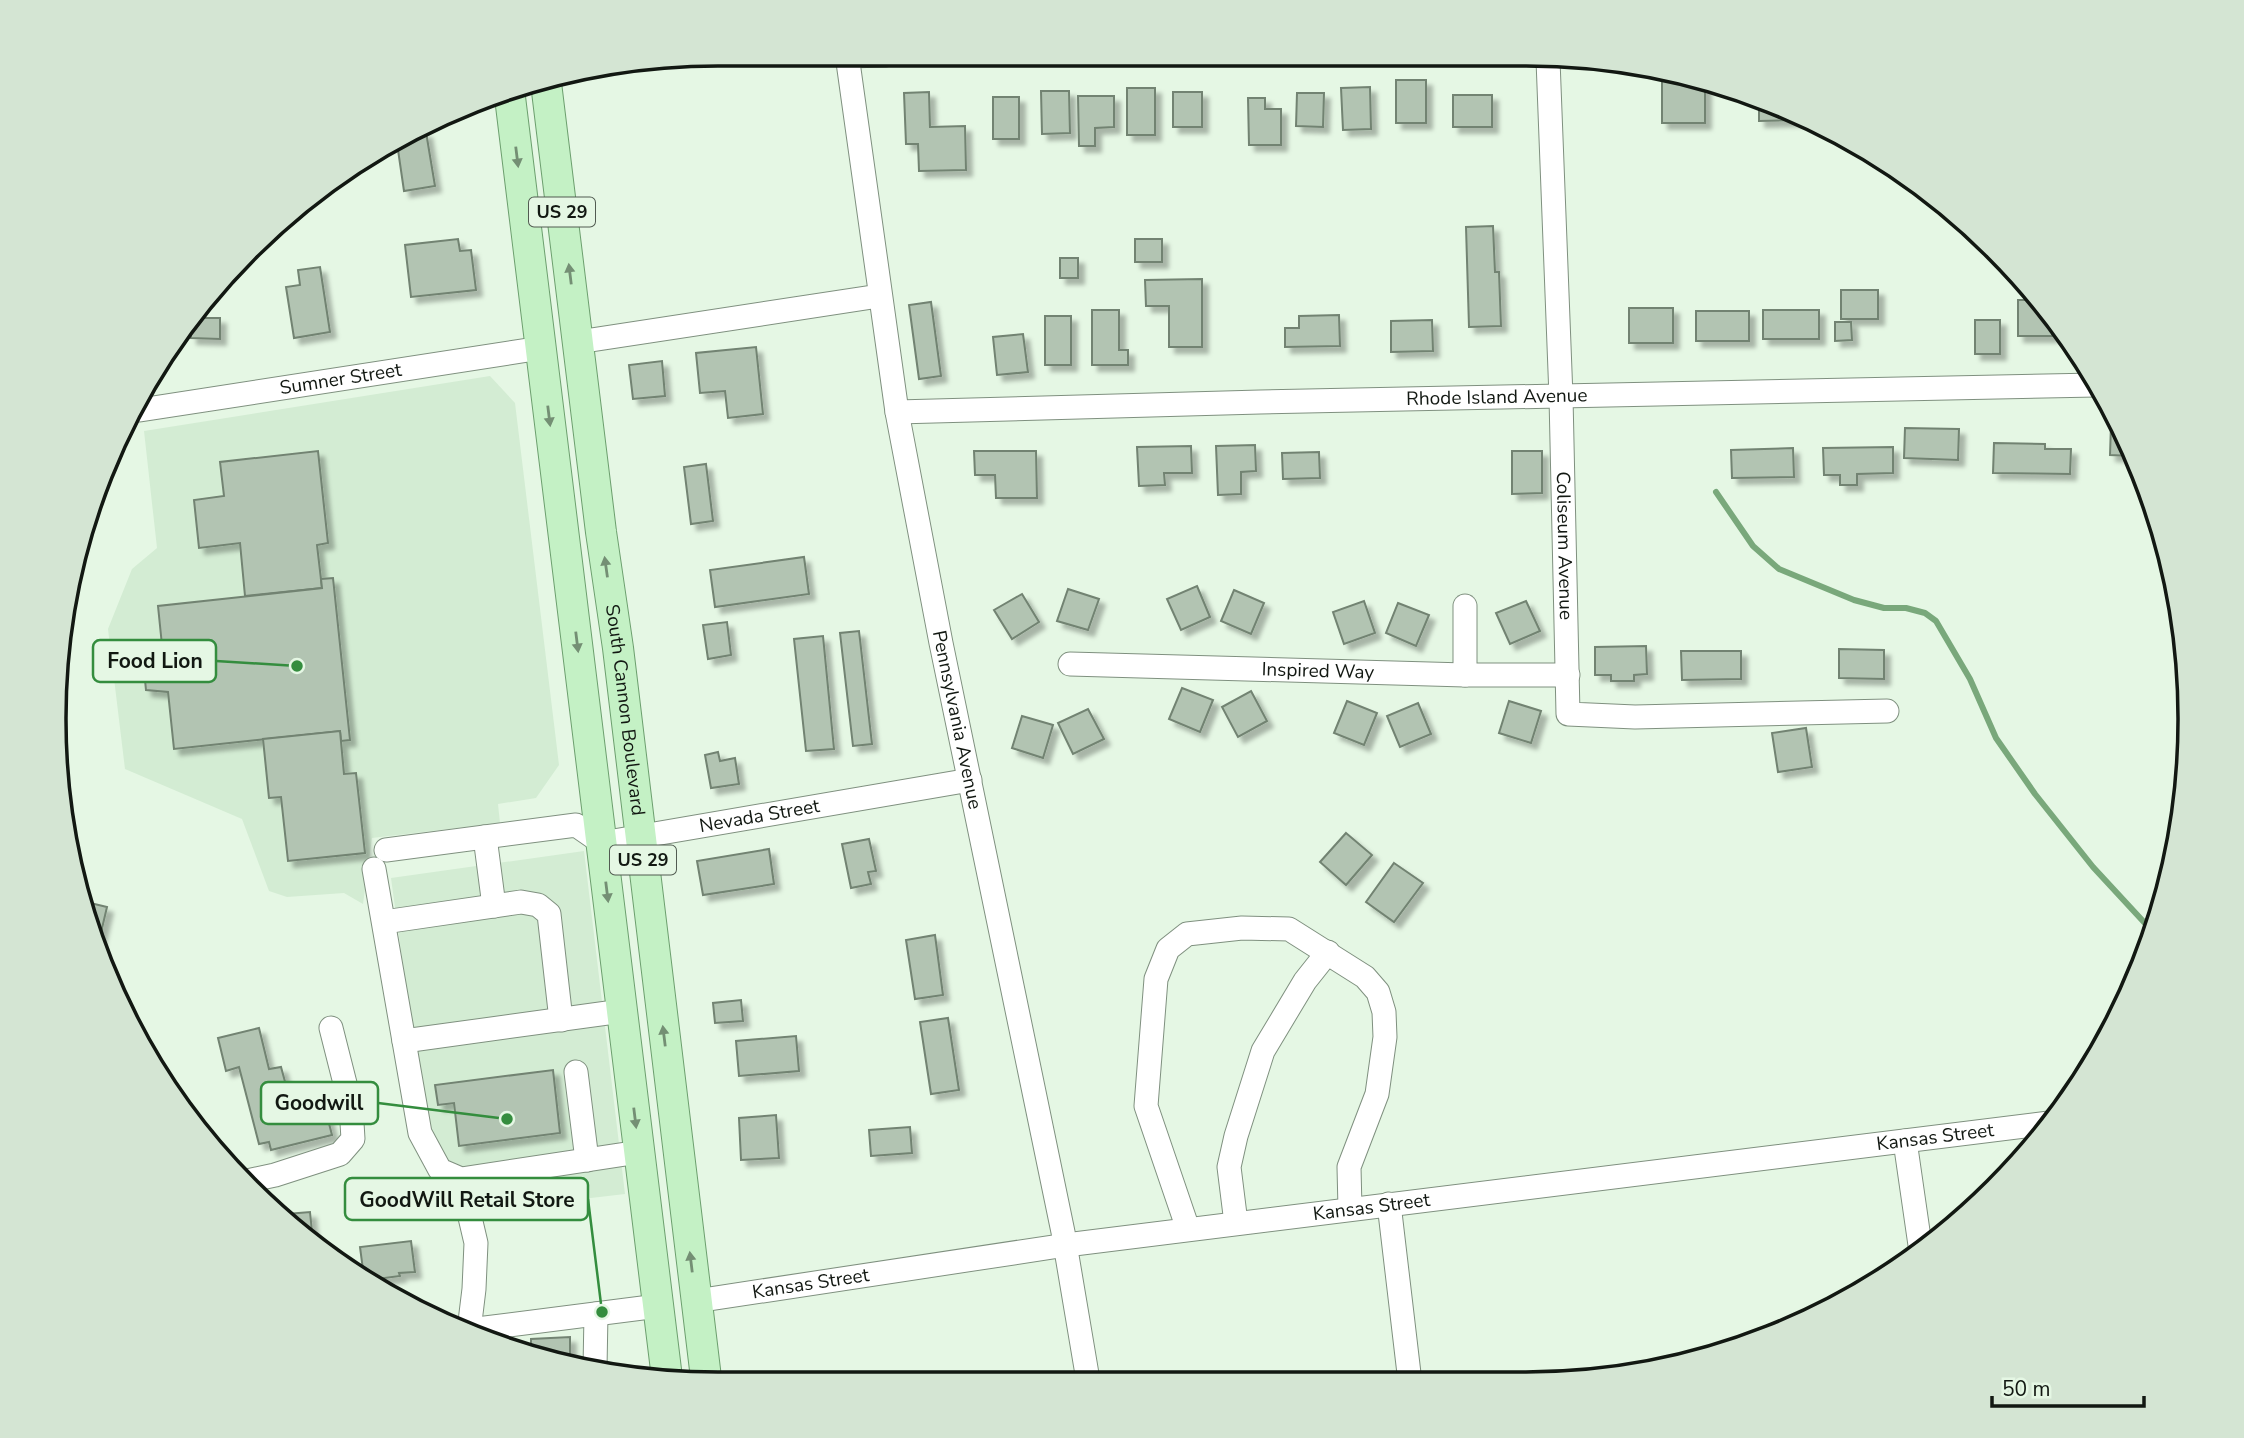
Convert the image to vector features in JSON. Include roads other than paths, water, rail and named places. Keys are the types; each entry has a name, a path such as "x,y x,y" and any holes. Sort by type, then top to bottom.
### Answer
{"main road":[{"name":"South Cannon Boulevard","path":"547,90 705,1371"},
{"name":"South Cannon Boulevard","path":"510,101 666,1369"}],"street":[{"name":"Pennsylvania Avenue","path":"848,66 897,412 941,643 1066,1245 1086,1372"},
{"name":"Coliseum Avenue","path":"1548,67 1561,397 1568,714 1635,717 1887,711"},
{"path":"578,342 879,296"},
{"name":"Sumner Street","path":"145,409 541,348"},
{"name":"Rhode Island Avenue","path":"897,412 2085,385"},
{"path":"1465,606 1465,675"},
{"name":"Inspired Way","path":"1070,664 1465,675 1568,675"},
{"name":"Nevada Street","path":"602,843 970,780"},
{"path":"602,843 576,825 485,837 380,859 384,922 420,1133 440,1170 461,1179 639,1152"},
{"path":"485,837 494,906"},
{"path":"384,922 521,902 538,905 549,914 561,1020"},
{"path":"1188,1229 1146,1106 1156,979 1168,949 1187,934 1289,929 1365,977 1378,992 1384,1012 1385,1037 1377,1094 1349,1167 1350,1209"},
{"path":"1236,1223 1229,1167 1263,1051 1305,981 1328,952"},
{"path":"404,1041 622,1011"},
{"path":"257,1179 340,1154 353,1139 351,1107 331,1028"},
{"path":"576,1072 587,1160"},
{"name":"Kansas Street","path":"696,1301 1066,1245 2036,1125"},
{"path":"1905,1141 1919,1239"},
{"path":"461,1179 476,1243 474,1289 467,1321"},
{"path":"1390,1204 1409,1372"},
{"path":"484,1328 658,1307"},
{"path":"595,1360 596,1314"}],"waterway":[{"path":"1716,492 1753,546 1779,569 1854,600 1884,608 1906,608 1925,613 1936,621 1970,679 1996,738 2035,794 2093,867 2145,923"}],"place":[{"name":"Food Lion","path":"297,666"},
{"name":"Goodwill","path":"507,1119"},
{"name":"GoodWill Retail Store","path":"602,1312"}]}
